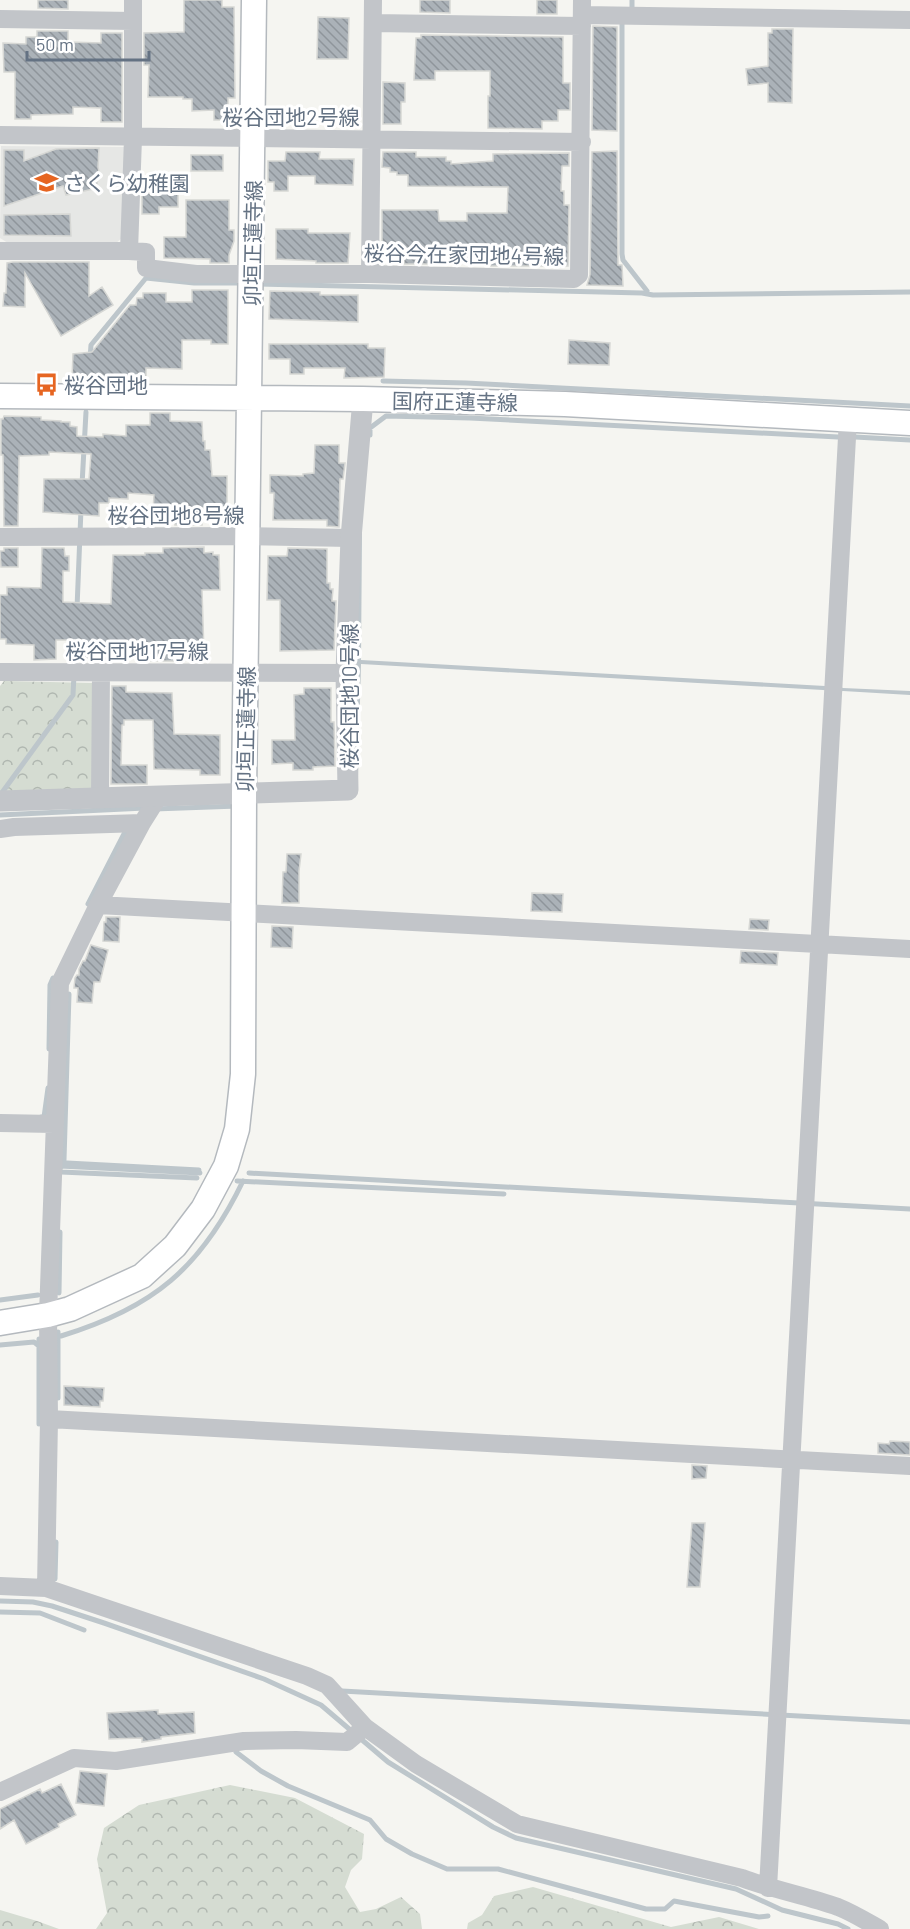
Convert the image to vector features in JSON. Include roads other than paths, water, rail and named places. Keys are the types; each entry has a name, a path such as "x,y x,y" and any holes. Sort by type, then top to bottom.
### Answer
{"main road":[{"name":"卯垣正蓮寺線","path":"0,1323 70,1309 142,1276 175,1246 203,1209 226,1166 237,1129 243,1074 244,794 254,0"},
{"name":"国府正蓮寺線","path":"0,396 363,399 565,404 910,423"}],"street":[{"path":"0,251 129,251 133,138 133,0"},
{"path":"370,274 373,0"},
{"path":"373,22 582,14 910,20"},
{"name":"桜谷今在家団地4号線","path":"129,251 146,252 146,268 196,274 370,274 574,279 579,275 582,14"},
{"path":"0,19 133,21"},
{"name":"桜谷団地2号線","path":"0,135 582,142"},
{"name":"桜谷団地10号線","path":"0,801 348,790 346,673 351,538 363,399"},
{"path":"768,1888 848,419"},
{"name":"桜谷団地8号線","path":"0,537 351,538"},
{"name":"桜谷団地17号線","path":"0,672 346,673"},
{"path":"100,798 101,672"},
{"path":"46,1588 48,1315 60,982 98,905 159,796"},
{"path":"0,829 142,823"},
{"path":"98,905 910,949"},
{"path":"0,1123 54,1124"},
{"path":"49,1419 910,1466"},
{"path":"0,1586 46,1588 307,1676 327,1685 365,1726 416,1764 517,1824 742,1878 768,1888 837,1907 861,1917 880,1929"},
{"path":"0,1792 74,1758 116,1761 244,1741 347,1742 365,1726"}],"waterway":[{"path":"632,0 632,11"},
{"path":"624,20 622,22 622,254 623,260 647,291"},
{"path":"90,359 91,345 146,278 194,283 246,283"},
{"path":"258,284 653,295 910,292"},
{"path":"383,381 466,383 910,406"},
{"path":"82,485 86,412"},
{"path":"370,435 370,428 386,416 470,418 838,437"},
{"path":"855,437 910,440"},
{"path":"77,608 81,509"},
{"path":"1,794 73,695 76,635"},
{"path":"154,809 238,806"},
{"path":"0,815 145,808"},
{"path":"88,904 125,832"},
{"path":"49,1049 50,985 53,978"},
{"path":"60,1169 64,1160 69,994"},
{"path":"41,1117 44,1117 48,1088"},
{"path":"67,1163 199,1170"},
{"path":"60,1166 200,1173"},
{"path":"61,1172 197,1178"},
{"path":"249,1173 910,1209"},
{"path":"237,1181 504,1194"},
{"path":"61,1336 94,1325 122,1312 148,1298 171,1281 210,1238 243,1181"},
{"path":"59,1293 60,1232"},
{"path":"0,1300 38,1295"},
{"path":"58,1332 58,1398"},
{"path":"39,1339 39,1424"},
{"path":"0,1345 34,1342 39,1346"},
{"path":"55,1579 56,1542"},
{"path":"0,1601 33,1602 52,1606 264,1679 321,1705 388,1762 493,1827 516,1838 736,1889 782,1910 838,1924 848,1929"},
{"path":"0,1612 40,1613 84,1630"},
{"path":"340,1692 910,1722"},
{"path":"236,1752 261,1771 288,1786 370,1820 386,1839 412,1854 447,1869 498,1869 646,1909 665,1909 674,1901 759,1917 768,1916"}],"place":[{"name":"さくら幼稚園","path":"46,182"},
{"name":"桜谷団地","path":"46,384"}]}
